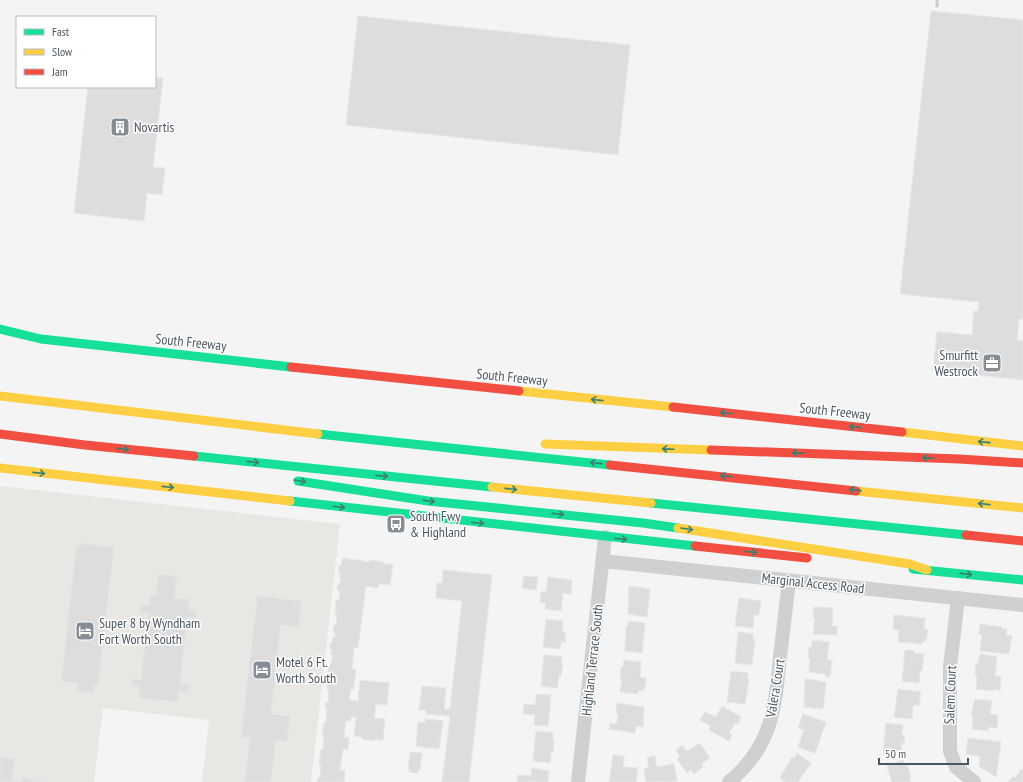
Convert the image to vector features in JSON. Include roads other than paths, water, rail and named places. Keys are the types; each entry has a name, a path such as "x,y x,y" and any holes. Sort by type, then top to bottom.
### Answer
{"main road":[{"name":"South Freeway","path":"0,330 41,339 374,376 797,420 1023,446"},
{"path":"0,396 309,433 1023,508"},
{"path":"309,433 452,439"},
{"path":"0,434 84,445 1023,541"},
{"path":"536,443 959,459 1023,463"},
{"path":"84,445 100,455"},
{"path":"0,468 605,538 1023,580"},
{"path":"287,479 428,501 643,523 902,562 927,570"}],"street":[{"name":"Highland Terrace South","path":"578,782 605,538"},
{"name":"Marginal Access Road","path":"603,561 1023,605"},
{"name":"Valera Court","path":"729,782 741,772 758,751 773,716 789,581"},
{"name":"Salem Court","path":"958,598 950,667 950,751 956,767 974,782"}],"railway":[{"path":"937,0 937,6"}],"place":[{"name":"Novartis","path":"120,127"},
{"name":"Smurfitt Westrock","path":"992,363"},
{"name":"South Fwy & Highland","path":"396,524"},
{"name":"Super 8 by Wyndham Fort Worth South","path":"85,631"},
{"name":"Motel 6 Ft. Worth South","path":"262,670"}]}
